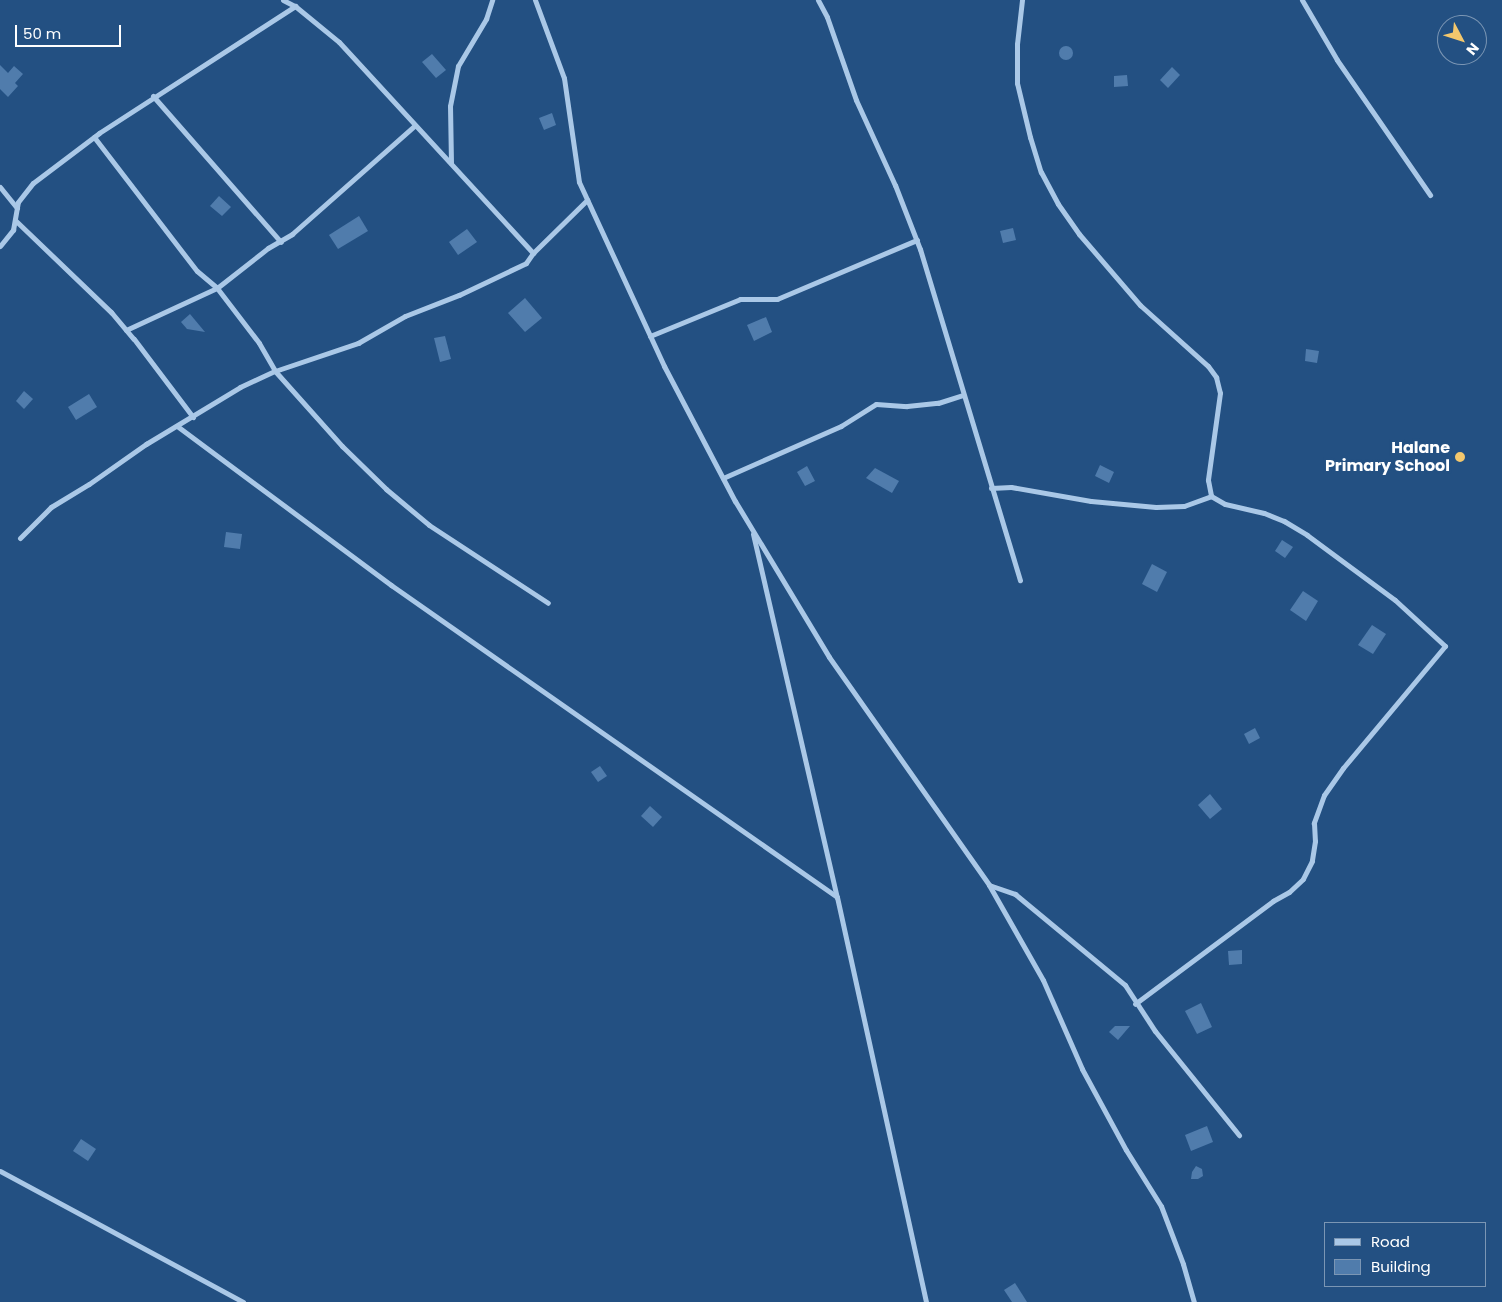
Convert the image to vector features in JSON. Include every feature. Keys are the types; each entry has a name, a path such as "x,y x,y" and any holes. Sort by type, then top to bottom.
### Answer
{"street":[{"path":"283,0 295,6 338,42 533,253"},
{"path":"451,164 450,106 458,66 486,19 492,0"},
{"path":"535,0 564,78 579,182 650,336 723,478 829,657 989,884 1043,980 1082,1068 1126,1150 1161,1206 1183,1264 1194,1302"},
{"path":"818,0 827,17 856,100 917,240 962,395 1020,580"},
{"path":"1022,0 1017,44 1017,83 1030,137 1041,172 1058,204 1079,234 1140,305 1208,366 1216,377 1220,393 1208,480 1211,496 1225,504 1264,513 1284,521 1307,535 1395,600 1445,646 1343,768 1324,795 1314,824 1315,841 1312,861 1303,879 1289,892 1273,901 1136,1004"},
{"path":"1302,0 1337,60 1430,194"},
{"path":"0,246 13,230 18,202 33,183 153,96 295,6"},
{"path":"153,96 281,242"},
{"path":"126,330 216,288 268,248 281,242 415,125"},
{"path":"94,137 198,271 216,288 259,343 275,371 342,446 386,489 429,525 548,602"},
{"path":"0,187 17,208"},
{"path":"20,538 51,507 89,484 146,444 240,387 275,371 358,343 405,316 459,295 526,263 533,253 587,200"},
{"path":"16,221 94,295 126,330 193,417"},
{"path":"650,336 740,299 777,299 917,240"},
{"path":"723,478 841,426 876,404 907,406 938,403 962,395"},
{"path":"178,426 391,584 837,897"},
{"path":"991,488 1011,487 1090,501 1156,507 1184,506 1211,496"},
{"path":"752,529 837,897 926,1302"},
{"path":"989,884 1015,894 1125,985 1136,1004 1239,1135"},
{"path":"0,1170 243,1302"}],"building":[{"path":"1063,46 1069,46 1073,53 1069,60 1063,60 1059,56 1059,50"},
{"path":"432,54 446,70 436,78 422,62"},
{"path":"0,65 8,73 14,66 23,74 15,83 18,86 8,97 0,89"},
{"path":"1172,67 1180,75 1168,88 1160,80"},
{"path":"1127,75 1128,86 1114,87 1114,76"},
{"path":"552,113 556,125 544,130 539,118"},
{"path":"219,196 231,207 222,216 210,206"},
{"path":"359,216 368,231 338,249 329,235"},
{"path":"1013,228 1016,240 1003,243 1000,231"},
{"path":"467,229 477,242 458,255 449,242"},
{"path":"525,298 542,318 525,332 508,313"},
{"path":"190,314 205,332 187,329 181,322"},
{"path":"766,317 772,332 754,341 747,325"},
{"path":"445,336 451,359 440,362 434,338"},
{"path":"1306,349 1319,351 1317,363 1305,361"},
{"path":"24,391 33,399 24,409 16,401"},
{"path":"89,394 97,407 76,420 68,407"},
{"path":"1100,465 1114,472 1109,483 1095,476"},
{"path":"807,466 815,481 805,486 797,472"},
{"path":"875,468 899,481 892,493 866,478"},
{"path":"226,532 242,534 240,549 224,547"},
{"path":"1282,540 1293,547 1285,558 1275,551"},
{"path":"1152,564 1167,572 1157,592 1142,584"},
{"path":"1303,591 1318,601 1306,621 1290,610"},
{"path":"1372,625 1386,634 1373,654 1358,645"},
{"path":"1255,728 1260,738 1249,744 1244,734"},
{"path":"600,766 607,776 598,782 591,772"},
{"path":"1210,794 1222,809 1210,819 1198,805"},
{"path":"650,806 662,817 653,827 641,816"},
{"path":"1242,950 1242,964 1229,965 1228,951"},
{"path":"1201,1003 1212,1027 1197,1034 1185,1011"},
{"path":"1115,1026 1130,1026 1118,1040 1109,1032"},
{"path":"1207,1126 1213,1142 1191,1151 1185,1135"},
{"path":"81,1139 96,1149 88,1161 73,1151"},
{"path":"1196,1166 1202,1169 1203,1176 1198,1179 1191,1179 1192,1172"},
{"path":"1015,1283 1027,1302 1012,1302 1004,1290"}],"place":[{"name":"Halane Primary School","path":"1460,457"}]}
